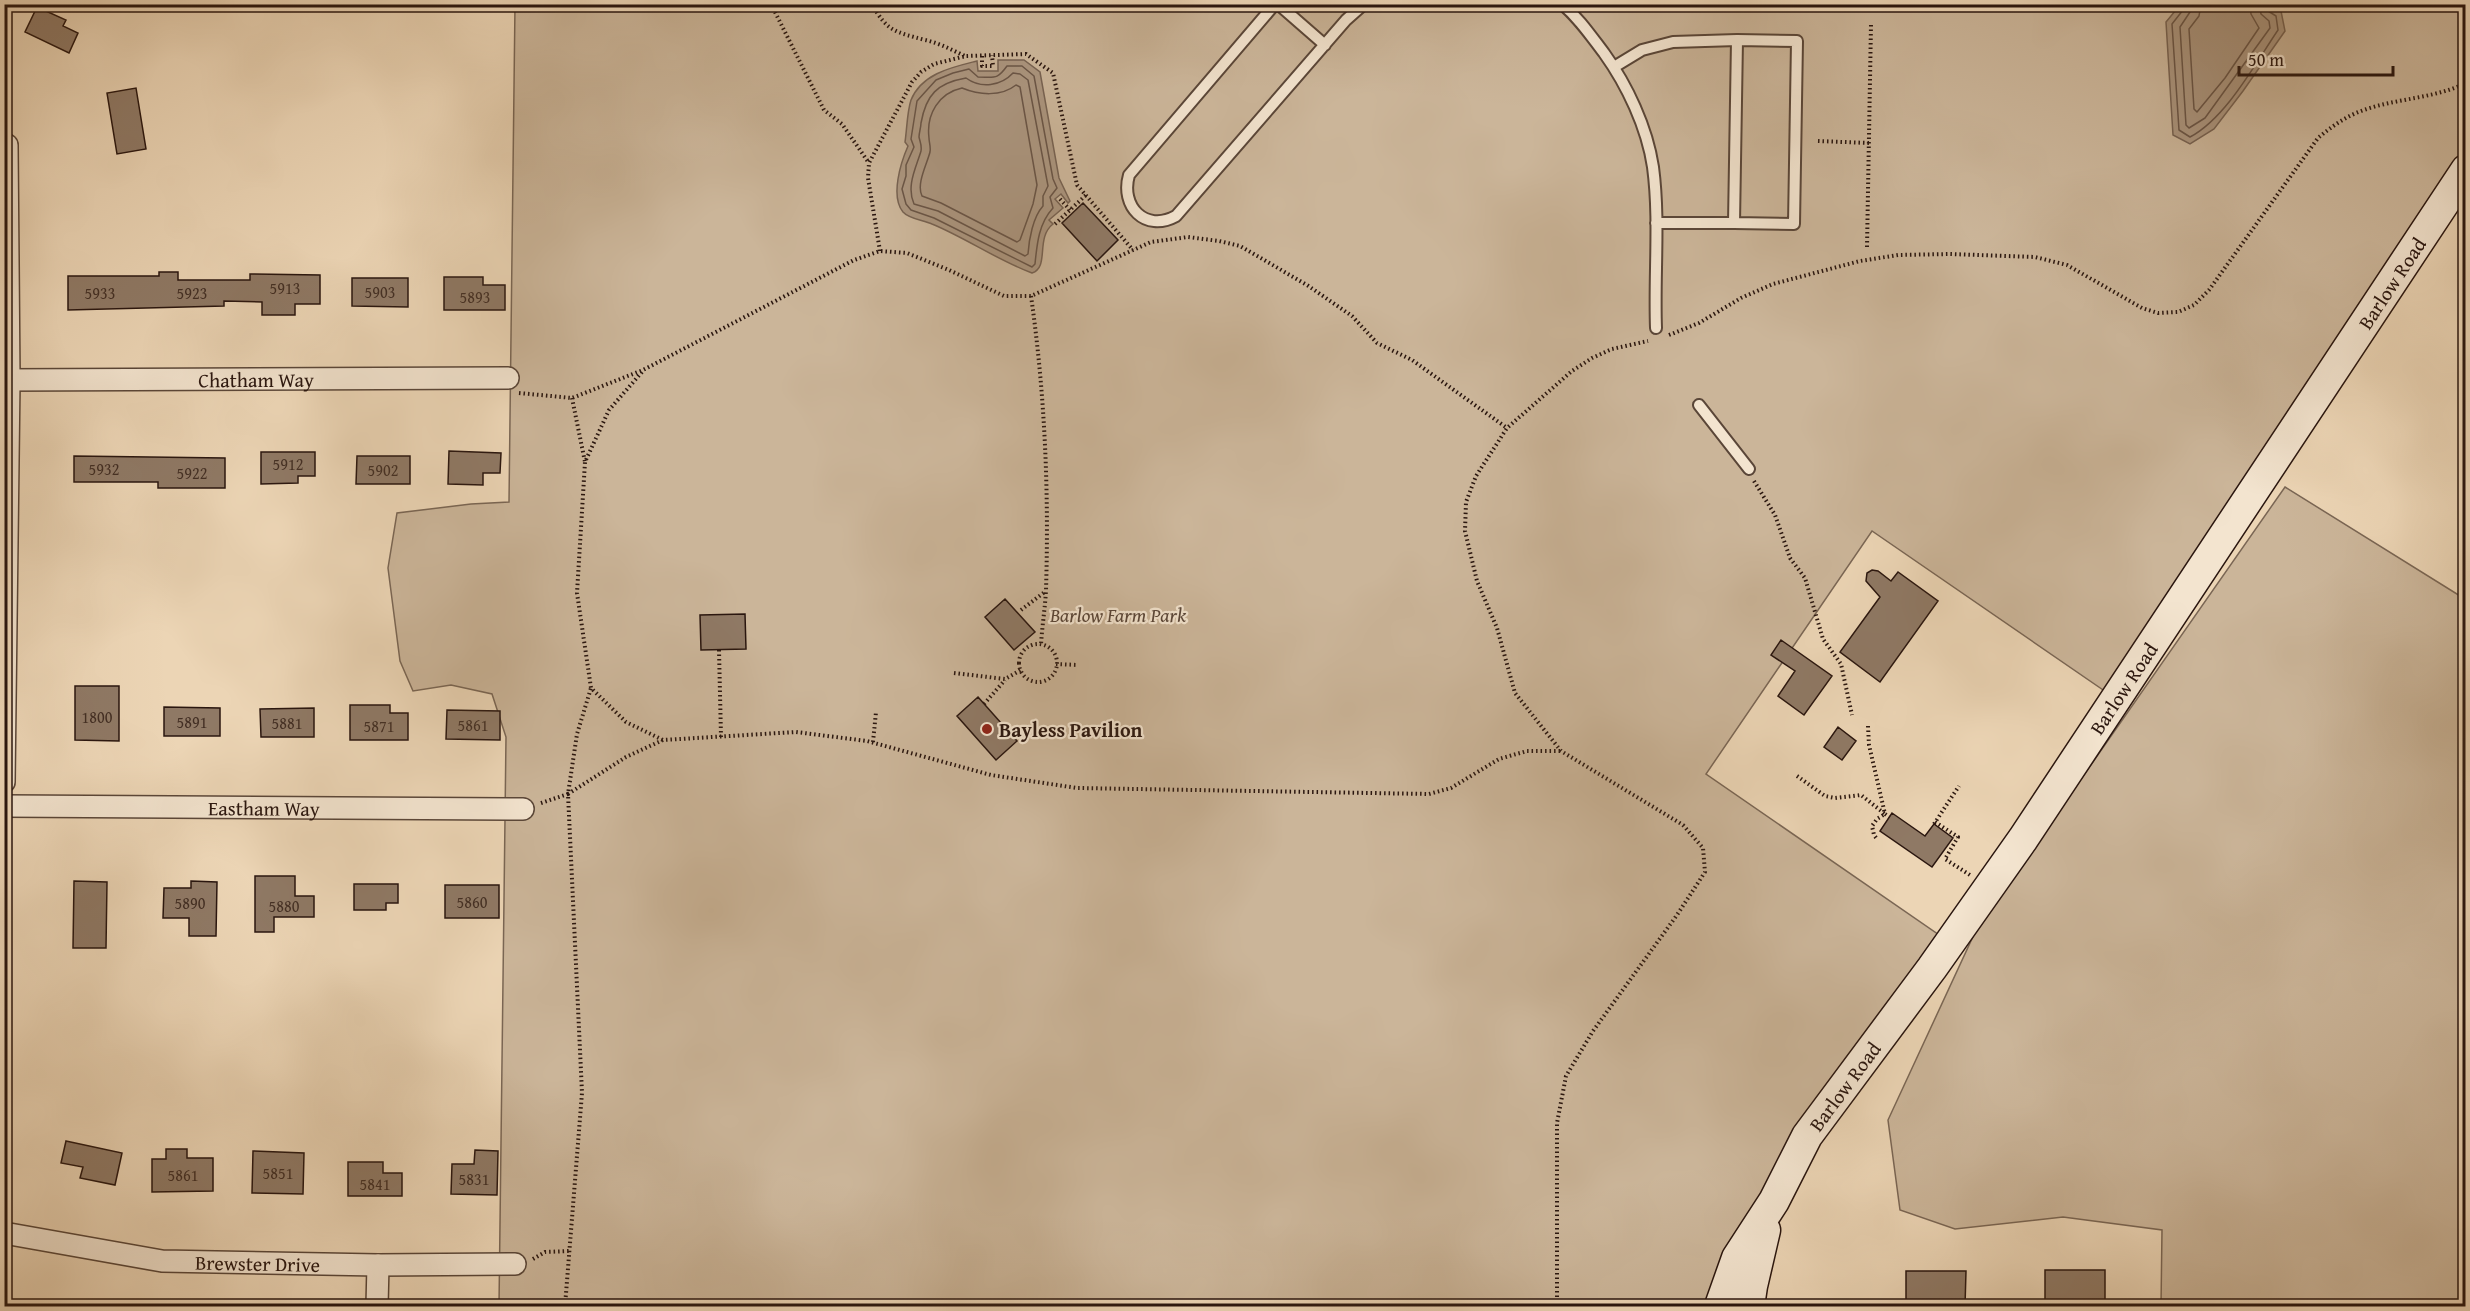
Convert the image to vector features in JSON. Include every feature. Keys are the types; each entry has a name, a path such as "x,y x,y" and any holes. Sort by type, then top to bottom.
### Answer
{"street":[{"path":"4,782 7,145"},
{"name":"Barlow Road","path":"1720,1306 1737,1258 1774,1201 1807,1136 1989,887 2466,170"},
{"name":"Chatham Way","path":"7,380 508,378"},
{"name":"Eastham Way","path":"4,807 523,809"},
{"name":"Barlow Road","path":"1749,1306 1774,1201"},
{"name":"Brewster Drive","path":"4,1233 162,1261 378,1265 515,1264"},
{"path":"377,1306 378,1265"}],"lane":[{"path":"1325,45 1276,4 1128,175 1125,188 1128,202 1134,211 1142,217 1155,221 1169,220 1176,216 1325,45 1346,20 1364,4"},
{"path":"1562,4 1588,31 1614,67 1638,116 1650,155 1656,223 1654,287 1656,327"},
{"path":"1734,223 1737,40"},
{"path":"1614,67 1642,50 1673,42 1797,41 1794,224 1656,223"},
{"path":"1699,405 1749,469"}],"path":[{"path":"771,4 824,110 842,124 870,163"},
{"path":"872,4 884,24 895,32 939,44 966,56"},
{"path":"1867,247 1871,24"},
{"path":"880,251 868,178 870,163 912,82 921,72 934,64 966,56 1026,54 1053,73 1077,185 1133,250"},
{"path":"982,56 982,66 993,66 992,55"},
{"path":"1557,1306 1557,1123 1566,1076 1593,1031 1677,915 1705,872 1703,848 1683,825 1561,751 1515,693 1497,628 1477,580 1465,531 1466,502 1476,476 1507,428 1572,371 1611,349 1678,332 1741,298 1773,284 1860,261 1898,255 1940,254 2035,257 2067,265 2142,308 2158,314 2178,312 2194,305 2209,290 2318,138 2338,122 2360,111 2438,94 2466,82"},
{"path":"1818,141 1869,143"},
{"path":"1055,224 1086,195"},
{"path":"1060,199 1070,210"},
{"path":"508,378 520,393 572,398 643,370 854,260 880,251 907,253 1004,296 1031,296 1150,242 1188,237 1240,246 1307,285 1352,316 1377,343 1412,360 1507,428"},
{"path":"1031,296 1046,427 1046,591 1041,645"},
{"path":"585,462 609,410 643,370"},
{"path":"565,1306 582,1093 568,794 577,734 591,688 577,593 585,462 572,398"},
{"path":"1749,469 1755,484 1775,515 1790,558 1805,578 1823,639 1841,664 1852,715"},
{"path":"1021,610 1046,591"},
{"path":"1025,641 1029,646"},
{"path":"1041,645 1053,652 1056,664 1052,675 1042,682 1031,681 1020,670 1020,656 1029,646 1041,645"},
{"path":"719,650 721,737"},
{"path":"1056,664 1078,665"},
{"path":"984,704 1005,680 1020,670"},
{"path":"954,673 1005,680"},
{"path":"591,688 626,722 663,740"},
{"path":"873,742 876,712"},
{"path":"1868,726 1869,745 1887,816"},
{"path":"523,809 568,794 626,757 663,740 796,732 873,742 991,775 1077,788 1429,794 1451,788 1499,759 1527,751 1561,751"},
{"path":"1797,776 1826,796 1835,798 1861,795 1887,816"},
{"path":"1959,786 1934,823 1958,837 1942,857 1989,887"},
{"path":"1877,839 1872,826 1877,819 1887,816"},
{"path":"515,1264 531,1260 545,1252 569,1251"}],"green space":[{"name":"Barlow Farm Park","path":"515,5 2465,5 2465,156 2109,694 1872,531 1706,774 1942,937 1716,1306 499,1306 506,737 492,694 451,685 413,691 400,661 388,568 397,513 509,502"},
{"path":"2285,487 2465,599 2465,1306 2161,1306 2162,1230 2063,1217 1955,1229 1900,1210 1888,1120 1977,928"}],"water":[{"path":"2180,5 2267,5 2281,11 2285,31 2214,129 2190,144 2173,135 2166,22"},
{"path":"998,60 1024,60 1040,72 1059,178 1070,201 1068,203 1061,194 1055,199 1063,208 1049,220 1053,224 1045,237 1042,259 1037,270 1032,273 945,230 909,216 903,212 897,197 898,179 908,146 905,142 909,110 916,91 930,77 977,61 978,71 998,71"}],"building":[{"path":"37,7 66,20 63,26 78,33 69,53 25,32"},
{"path":"136,88 146,149 117,154 107,93"},
{"path":"1083,203 1118,240 1097,261 1062,223"},
{"path":"159,272 178,272 178,280 250,280 250,274 320,275 320,304 295,304 295,315 262,315 262,302 224,301 224,306 68,310 68,276 159,276"},
{"path":"444,277 483,277 483,285 505,285 505,310 444,310"},
{"path":"352,278 408,278 408,307 352,306"},
{"path":"449,451 501,453 500,473 483,473 483,485 448,484"},
{"path":"261,452 315,452 315,476 298,476 298,483 261,484"},
{"path":"74,456 225,458 225,488 158,488 158,482 74,482"},
{"path":"357,456 410,456 410,484 356,484"},
{"path":"1872,570 1878,571 1891,581 1898,572 1938,601 1880,682 1840,652 1880,597 1866,581 1867,573"},
{"path":"1005,599 1035,632 1014,650 985,617"},
{"path":"745,614 746,649 701,650 700,615"},
{"path":"1781,640 1832,676 1804,715 1778,696 1795,671 1771,655"},
{"path":"75,686 119,686 119,741 75,740"},
{"name":"Bayless Pavilion","path":"978,697 1017,741 996,760 957,716"},
{"path":"350,705 390,705 390,713 408,713 408,740 350,740"},
{"path":"164,707 220,708 220,736 164,736"},
{"path":"314,708 314,737 261,737 260,709"},
{"path":"447,710 500,711 500,740 446,739"},
{"path":"1838,727 1856,741 1842,760 1824,747"},
{"path":"1892,813 1925,836 1934,824 1953,838 1932,867 1880,831"},
{"path":"255,876 295,876 295,896 314,896 314,917 274,917 274,932 255,932"},
{"path":"74,881 107,882 106,948 73,948"},
{"path":"191,881 217,882 216,936 189,936 189,918 163,918 164,888 191,888"},
{"path":"354,884 398,884 398,903 386,903 386,910 354,910"},
{"path":"445,885 499,885 499,918 445,918"},
{"path":"66,1141 122,1153 115,1185 80,1178 83,1167 61,1163"},
{"path":"166,1149 187,1149 187,1158 213,1158 213,1191 152,1192 152,1159 166,1159"},
{"path":"475,1150 498,1151 497,1195 451,1194 452,1164 474,1164"},
{"path":"253,1151 304,1153 303,1194 252,1193"},
{"path":"348,1162 383,1162 383,1173 402,1173 402,1196 348,1196"},
{"path":"2045,1270 2105,1270 2105,1306 2045,1306"},
{"path":"1906,1271 1966,1271 1965,1306 1906,1306"}],"place":[{"name":"Bayless Pavilion","path":"987,729"}]}
